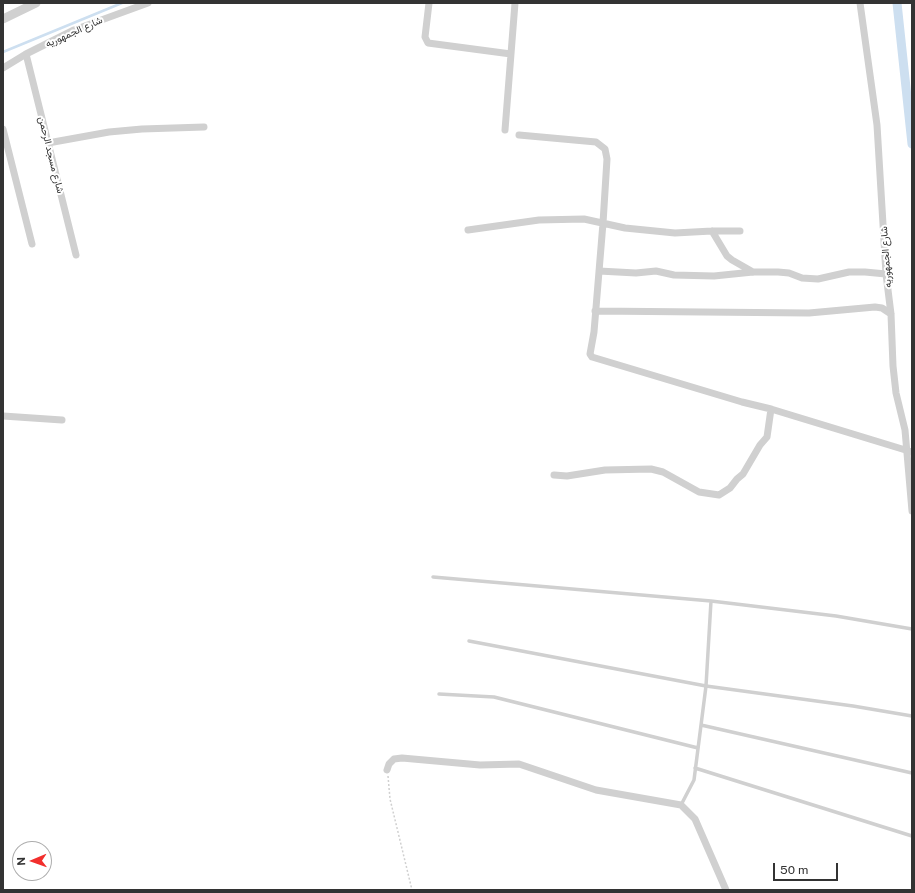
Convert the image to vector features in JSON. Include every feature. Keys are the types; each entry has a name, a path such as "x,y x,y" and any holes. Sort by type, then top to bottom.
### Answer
{"street":[{"path":"3,19 24,6 36,3"},
{"name":"شارع الجمهوريه","path":"3,68 26,54 74,30 148,3"},
{"path":"429,3 425,38 428,43 511,54"},
{"path":"505,130 515,3"},
{"name":"شارع الجمهوريه","path":"860,3 878,125 886,274 891,314 894,379 910,451 912,511"},
{"name":"شارع مسجد الرحمن","path":"26,54 76,255"},
{"path":"48,143 109,132 142,129 204,127"},
{"path":"3,129 32,244"},
{"path":"519,136 596,142 605,149 608,159 594,332 590,354 594,359 771,409 910,451"},
{"path":"468,230 509,223 584,219 625,228 675,233 740,231"},
{"path":"712,231 727,256 753,272"},
{"path":"599,271 636,274 656,271 674,275 714,276 753,272 778,272 789,273 802,278 818,279 850,272 886,274"},
{"path":"595,312 809,313 875,307 882,308 891,314"},
{"path":"554,475 568,476 605,470 651,470 663,472 699,492 719,495 730,488 743,474 760,445 767,437 771,409"},
{"path":"3,416 62,420"},
{"path":"387,770 389,764 394,759 402,758 480,765 519,764 596,790 681,805 695,819 726,890"}],"lane":[{"path":"433,577 712,601 836,616 912,629"},
{"path":"681,805 694,780 706,686 712,601"},
{"path":"469,641 706,686 853,706 912,716"},
{"path":"439,694 494,697 698,748"},
{"path":"701,725 912,772"},
{"path":"695,768 912,836"}],"path":[{"path":"387,770 390,800 412,890"}],"waterway":[{"path":"3,52 122,3"},
{"path":"897,3 912,144"}]}
